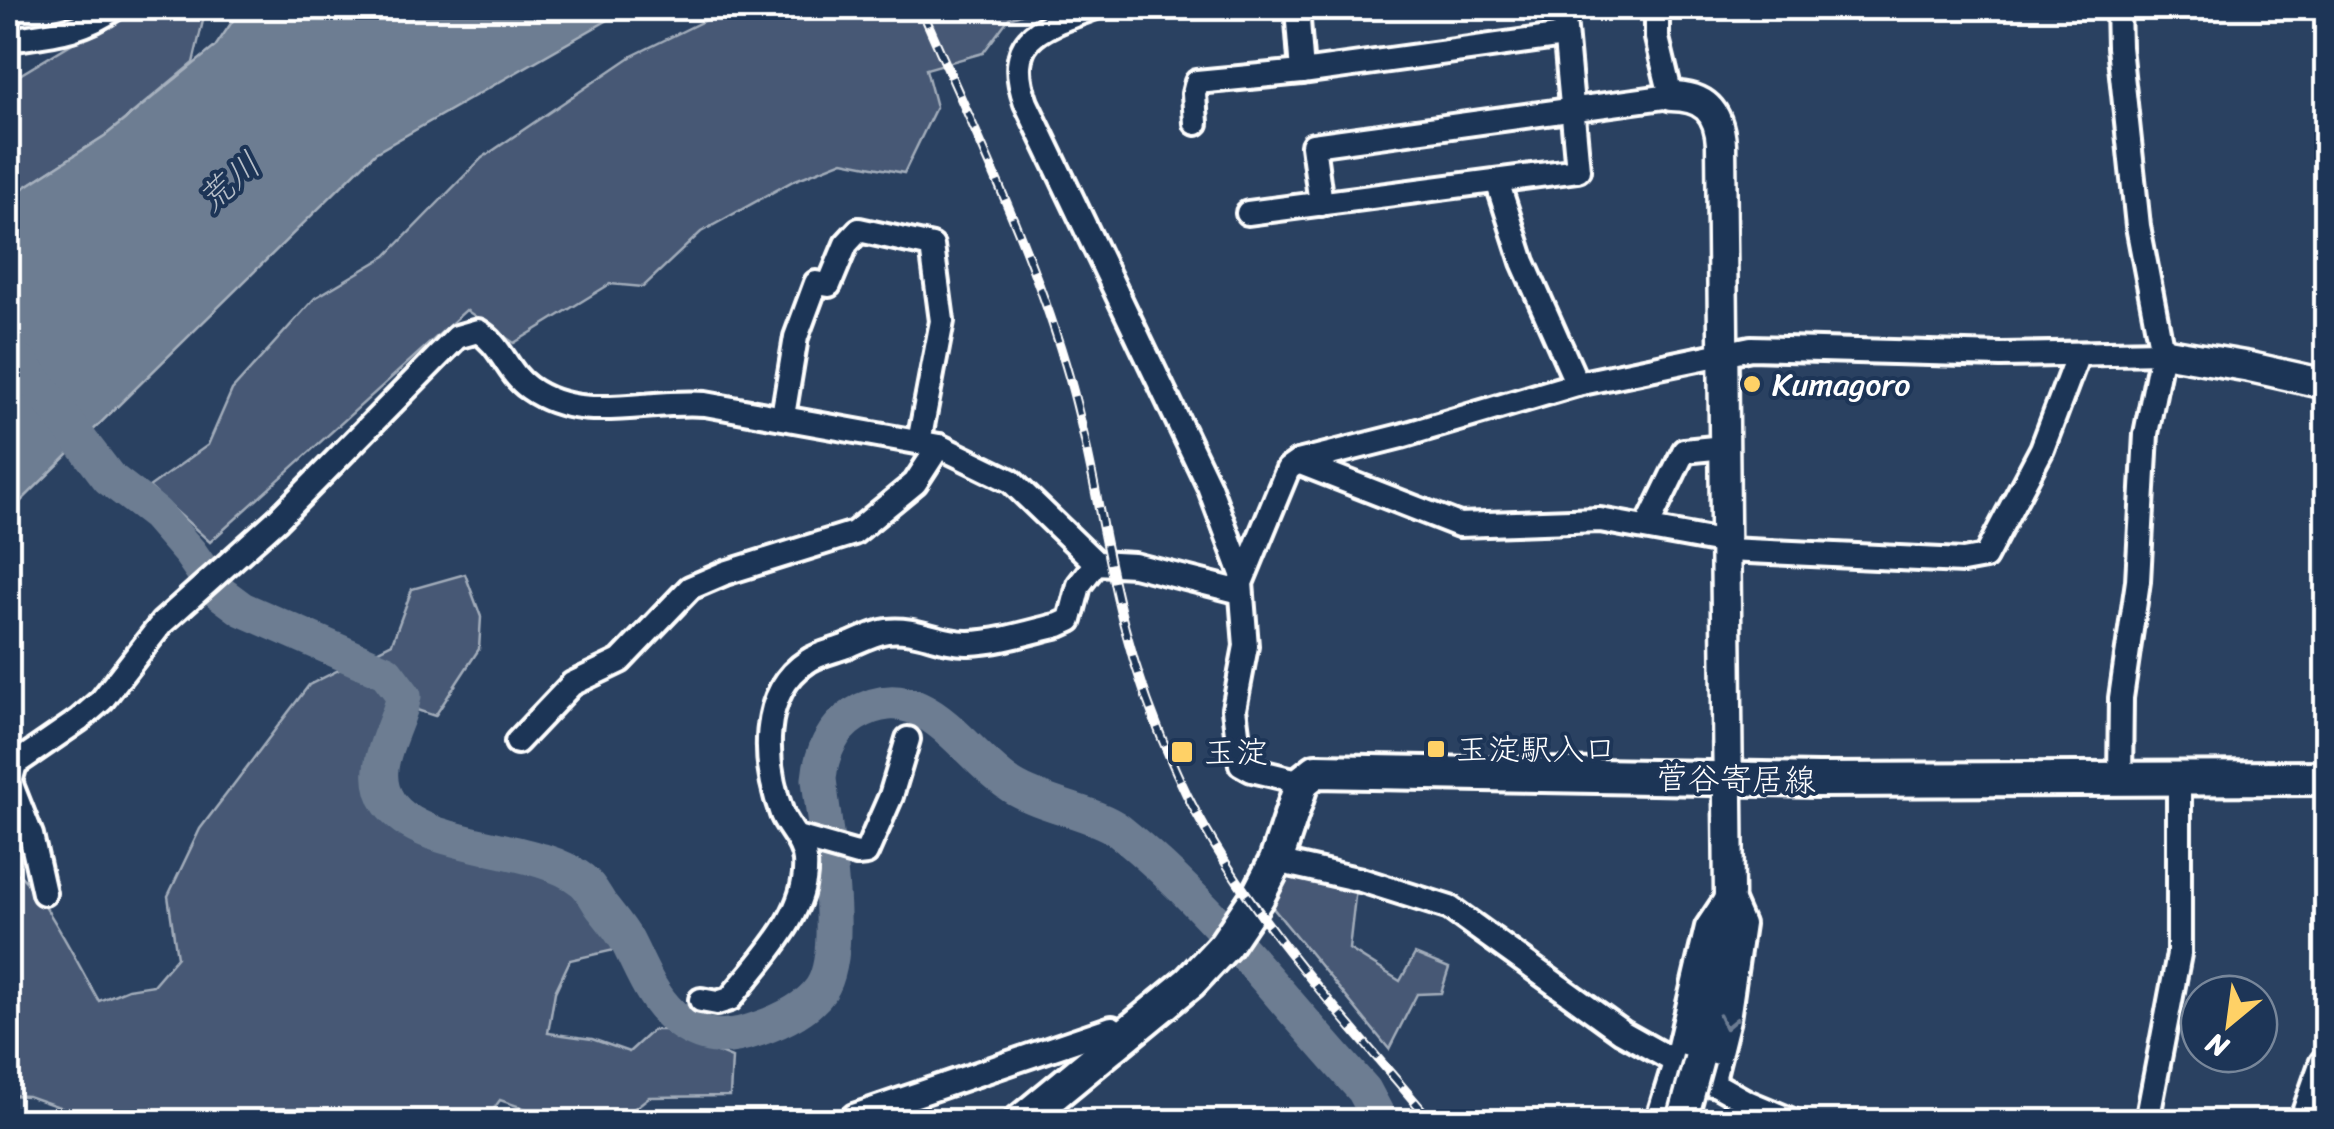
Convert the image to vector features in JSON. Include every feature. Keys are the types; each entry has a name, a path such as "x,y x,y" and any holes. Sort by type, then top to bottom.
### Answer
{"main road":[{"name":"菅谷寄居線","path":"1302,782 1316,771 1345,770 1818,780 2326,778"},
{"path":"1020,1122 1190,982 1224,945 1276,861 1302,782"},
{"path":"2306,1122 2326,1065"}],"street":[{"path":"8,40 64,32 94,23 114,8"},
{"path":"1093,8 1060,20 1034,36 1019,54 1016,76 1209,486 1241,583 1246,646 1234,709 1239,758 1246,767 1302,782"},
{"path":"1297,8 1302,72"},
{"path":"1248,213 1578,170 1563,8"},
{"path":"1657,8 1657,38 1671,96"},
{"path":"2118,8 2138,226 2162,352 2146,434 2138,581 2121,698 2120,780"},
{"path":"1196,123 1197,82 1302,72 1564,36"},
{"path":"1321,204 1313,145 1671,96 1688,96 1707,104 1716,114 1721,136 1725,352 1729,894 1723,946 1682,1122"},
{"path":"1497,181 1524,262 1577,384"},
{"path":"517,742 572,684 620,661 690,588 854,534 915,483 929,444 942,322 932,246 859,230 846,244 829,285 816,283 796,337 783,416"},
{"path":"44,893 31,835 10,782 15,764 102,700 162,623 278,519 456,336 478,331 494,340 530,390 554,399 604,410 684,402 929,444 1011,480 1096,563 1134,565 1241,583"},
{"path":"1241,583 1288,469 1298,462 1577,384 1725,352 1751,348 2162,352 2250,366 2326,384"},
{"path":"1298,462 1459,525 1600,520 1727,546 1963,561 1986,558 2042,449 2078,354"},
{"path":"1647,527 1684,451 1724,447"},
{"path":"908,740 866,853 804,838 784,818 772,781 768,743 776,700 789,678 809,660 886,631 917,632 968,643 1059,625 1070,620 1079,585 1096,563"},
{"path":"2147,1122 2179,954 2179,781"},
{"path":"702,1000 717,1003 730,999 800,902 804,838"},
{"path":"1276,861 1377,885 1450,908 1622,1032 1796,1122"},
{"path":"848,1122 854,1116 1112,1028 1118,1040"},
{"path":"1657,1122 1695,1069"}],"shaded area":[{"path":"123,8 206,8 193,63 106,135 8,198 8,82 109,21"},
{"path":"730,8 1039,8 1009,18 983,53 926,69 936,107 904,173 843,161 793,181 701,232 643,287 610,284 514,343 466,310 210,542 149,487 208,445 232,390 315,298 386,256 482,158 632,56"},
{"path":"465,574 481,617 479,649 435,716 408,707 385,734 373,767 377,797 418,840 552,872 571,880 596,902 623,948 570,960 555,992 548,1033 592,1039 629,1052 653,1030 664,1030 732,1058 730,1096 649,1097 617,1122 561,1121 500,1100 485,1121 102,1122 28,1096 8,1095 8,863 46,907 99,1001 128,989 153,985 177,957 168,896 200,829 309,685 392,643 412,589"},
{"path":"1283,871 1356,888 1349,949 1400,981 1415,954 1449,968 1441,993 1417,994 1389,1049 1268,902"}],"water":[{"name":"荒川","path":"254,8 629,8 375,153 8,514 8,198 106,135 215,47 234,19"}],"waterway":[{"path":"8,389 21,363 109,478 156,514 215,589 242,609 386,672 404,696 382,763 383,790 389,803 405,819 426,830 537,859 582,880 624,936 655,995 670,1014 690,1028 719,1036 748,1032 793,1014 821,989 829,971 833,918 819,779 822,760 834,735 854,715 879,704 901,703 940,722 1012,786 1108,824 1152,859 1216,922 1364,1090 1381,1122"}],"railway":[{"path":"921,8 1002,192 1055,332 1078,410 1130,647 1177,775 1211,840 1268,925 1432,1122"}],"place":[{"name":"Kumagoro","path":"1752,384"},
{"name":"玉淀駅入口","path":"1436,749"},
{"name":"玉淀","path":"1182,752"}]}
